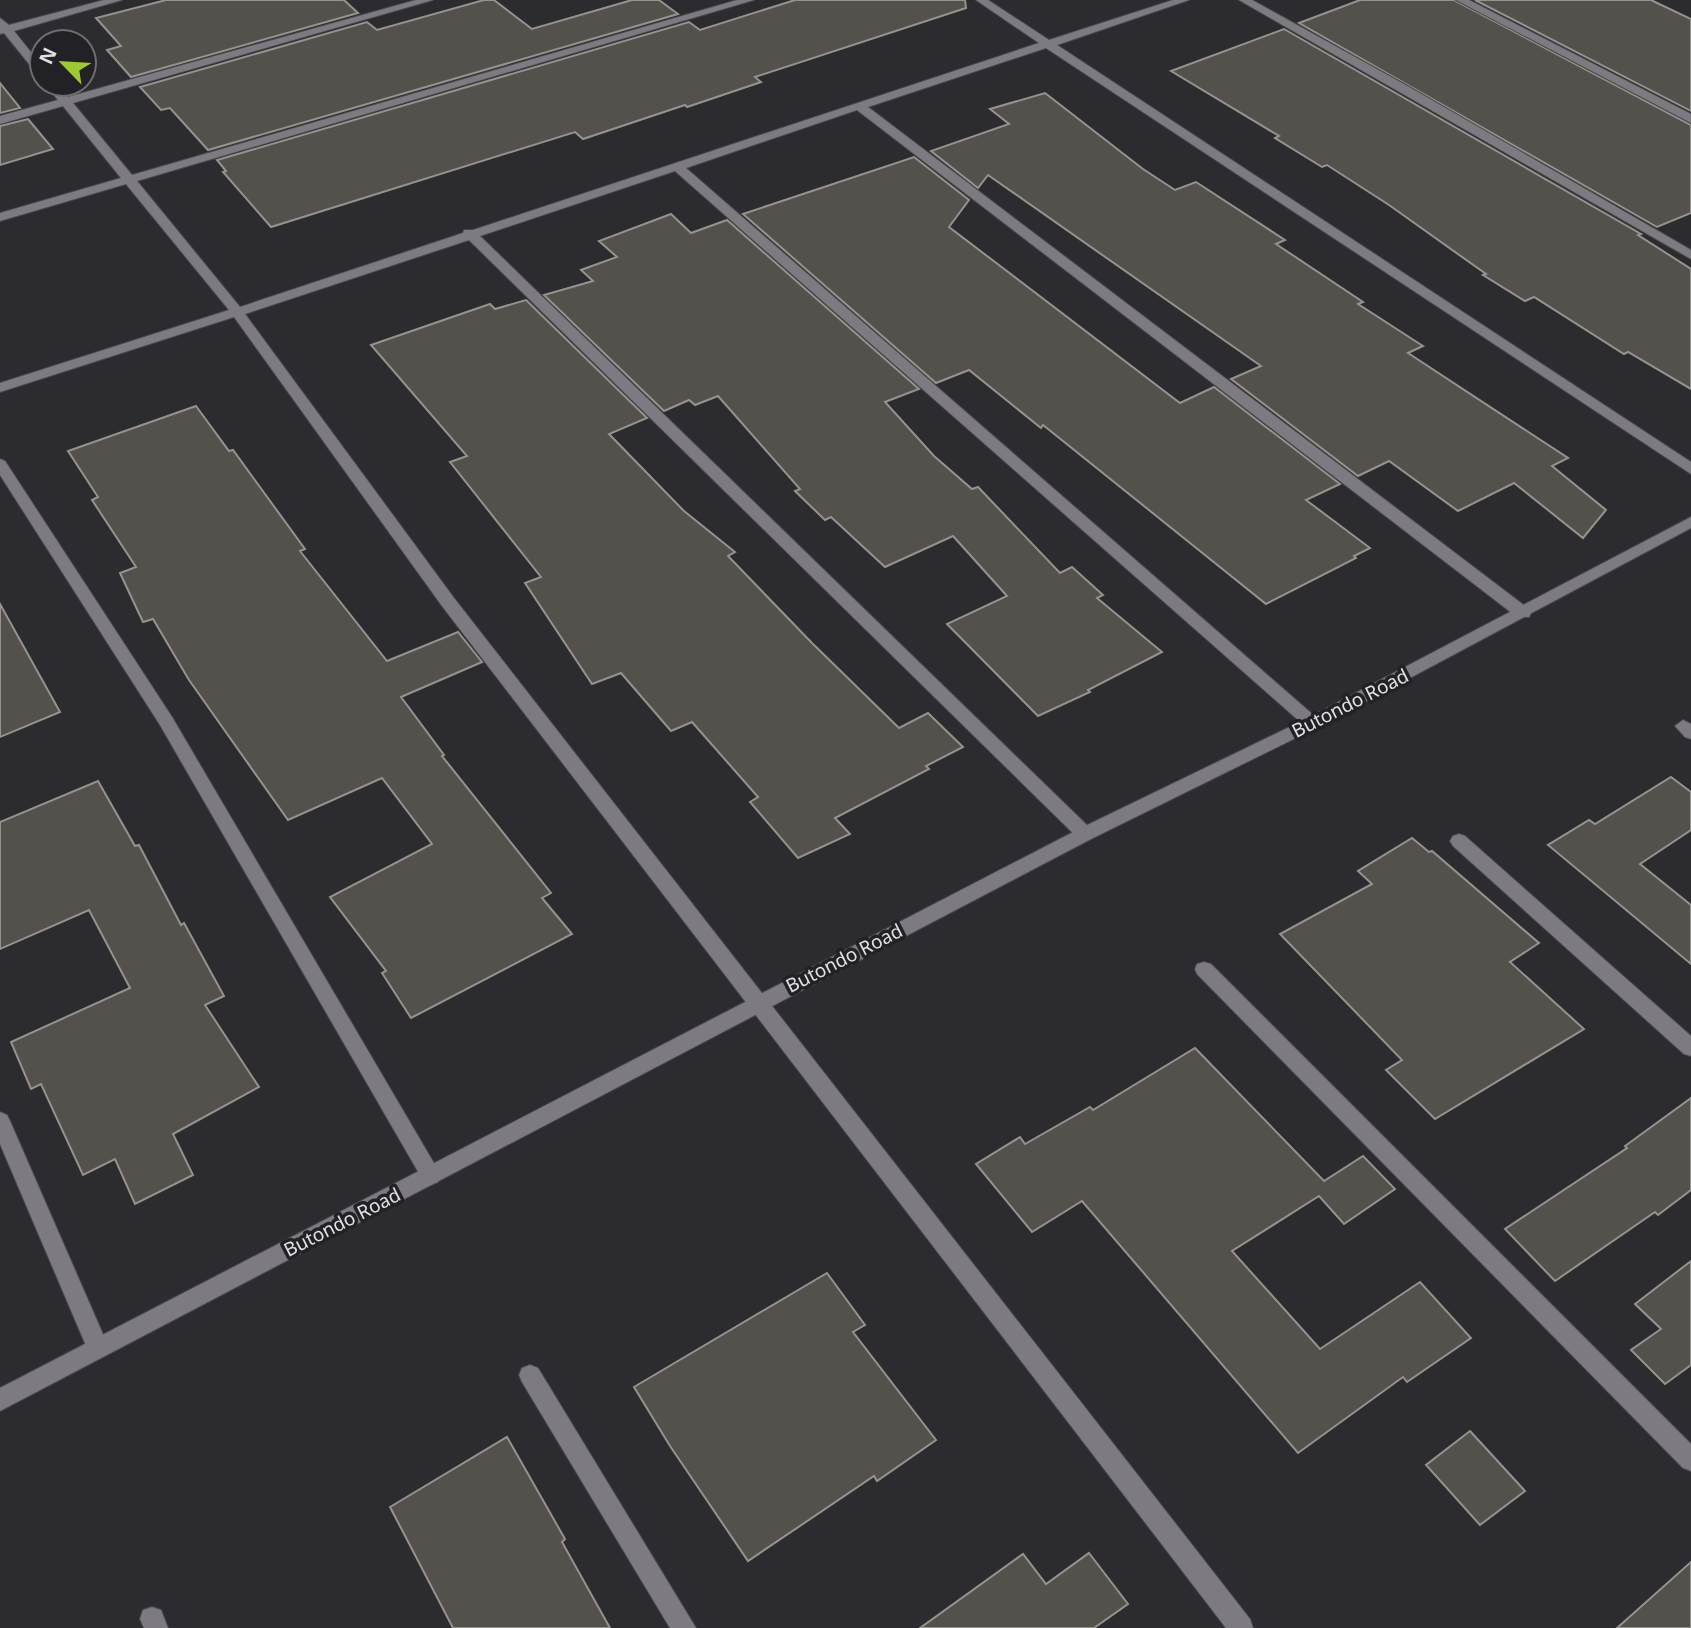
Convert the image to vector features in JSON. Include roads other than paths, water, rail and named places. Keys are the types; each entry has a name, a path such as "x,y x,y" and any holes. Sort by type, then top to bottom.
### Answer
{"street":[{"path":"28,57 2,27 117,0"},
{"path":"0,120 428,0"},
{"path":"0,218 749,0"},
{"path":"981,0 1691,469"},
{"path":"0,388 238,313 469,233 1184,0"},
{"path":"1244,0 1400,86 1691,256"},
{"path":"1461,0 1691,120"},
{"path":"62,98 238,313 448,602 1241,1628"},
{"path":"859,106 1523,613"},
{"path":"677,166 1312,723"},
{"path":"469,233 1085,834"},
{"path":"0,464 166,721 431,1177"},
{"name":"Butondo Road","path":"0,1400 431,1177 757,1003 1085,834 1312,723 1691,523"},
{"path":"1459,841 1691,1048"},
{"path":"1205,969 1691,1460"},
{"path":"0,1121 98,1348"},
{"path":"530,1375 684,1628"}]}
